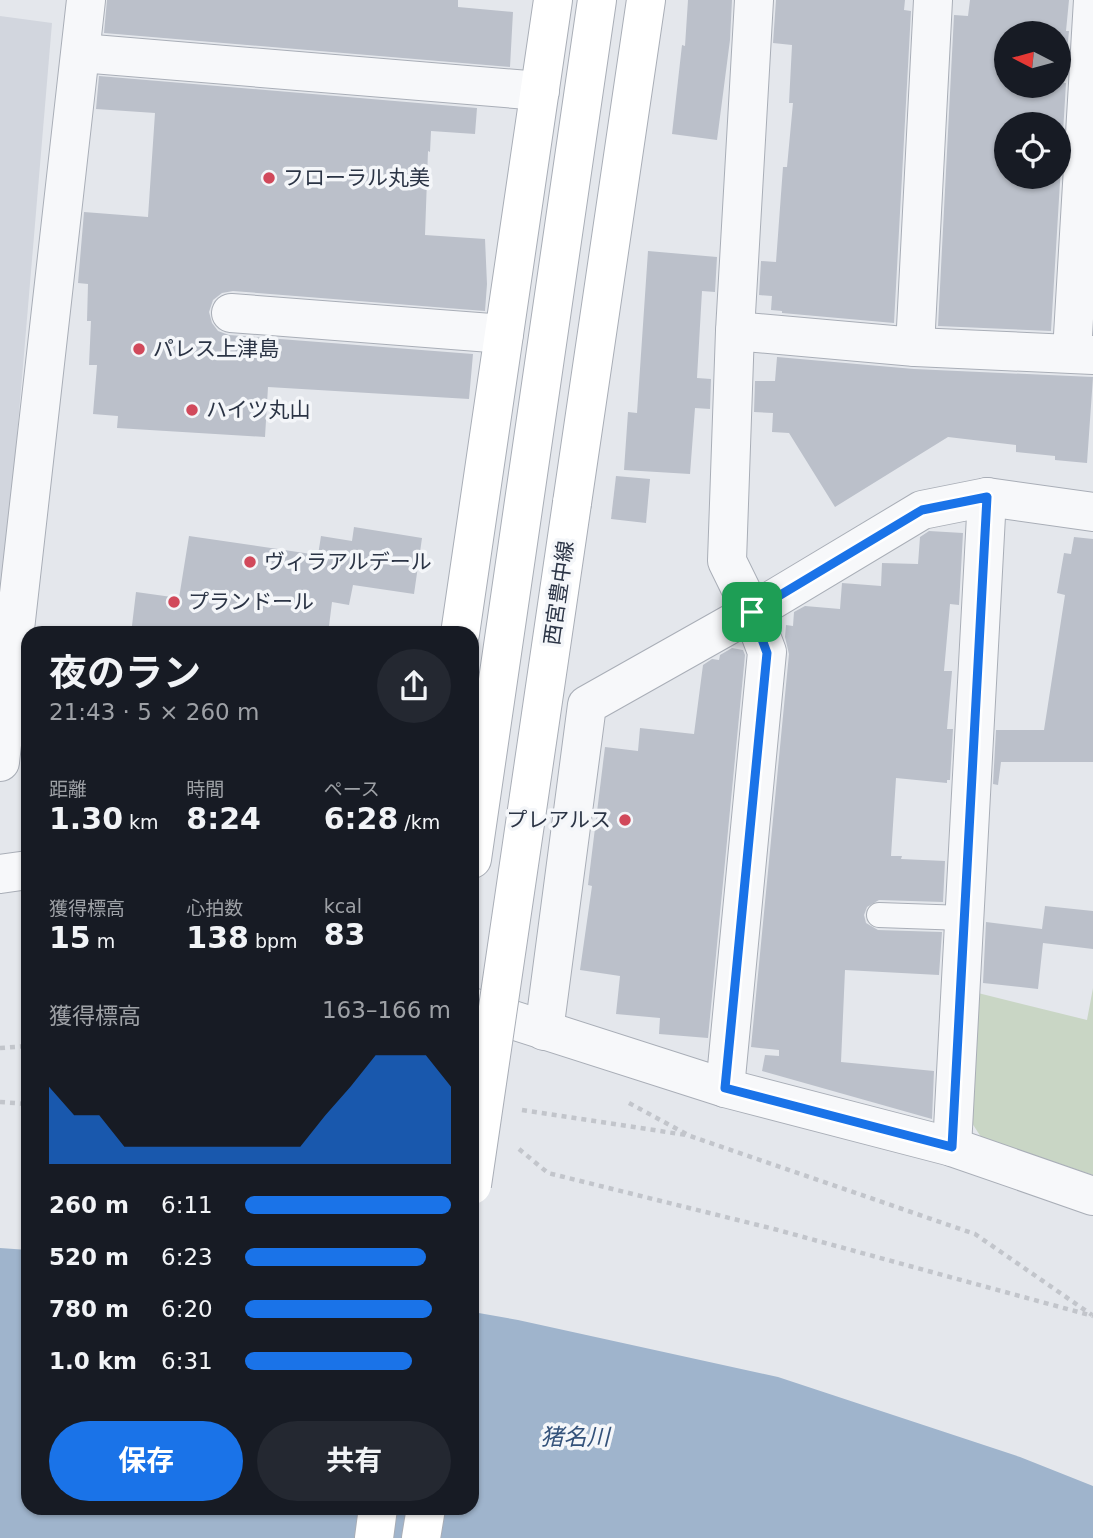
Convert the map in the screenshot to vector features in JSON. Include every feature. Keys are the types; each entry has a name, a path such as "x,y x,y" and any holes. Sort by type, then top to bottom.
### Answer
{"main road":[{"path":"461,626 553,0"},
{"path":"479,811 597,0"},
{"name":"西宮豊中線","path":"479,1137 646,0"},
{"path":"374,1538 377,1515"},
{"path":"421,1538 425,1515"}],"street":[{"path":"25,626 86,0"},
{"path":"725,1088 767,653 752,612 727,561 735,331 754,0"},
{"path":"915,347 933,0"},
{"path":"735,331 915,347 1082,354 1093,0"},
{"path":"80,53 540,91"},
{"path":"231,313 504,334"},
{"path":"952,1147 987,497"},
{"path":"544,1031 587,705 752,612 922,510 987,497 1093,512"},
{"path":"0,762 17,710 21,668"},
{"path":"0,874 21,871"},
{"path":"479,1009 725,1088 952,1147 1093,1196"}],"lane":[{"path":"879,915 964,918"}],"path":[{"path":"0,1048 21,1046"},
{"path":"0,1102 21,1104"},
{"path":"629,1103 690,1136 975,1234 1093,1315"},
{"path":"517,1121 518,1109 690,1136"},
{"path":"514,1146 548,1173 774,1229 1093,1315"}],"shaded area":[{"path":"0,16 52,23 0,638"}],"green space":[{"path":"1093,988 1093,1175 981,1137 970,1120 978,993 1087,1020"}],"water":[{"name":"猪名川","path":"0,1248 21,1250 21,1515 479,1515 479,1313 778,1377 1020,1457 1093,1486 1093,1538 0,1538"}],"building":[{"path":"107,0 458,0 458,7 513,12 510,67 104,33"},
{"path":"688,0 732,0 730,40 717,140 672,134 682,45 685,46"},
{"path":"776,0 905,0 904,10 911,11 894,323 782,313 771,310 772,296 759,295 761,261 776,262 783,167 787,167 793,103 789,103 792,45 773,43"},
{"path":"970,0 1069,0 1067,21 994,21 994,98 1065,98 1064,112 994,112 994,189 1060,189 1051,331 938,326 954,15 968,16"},
{"path":"99,76 477,108 475,134 431,131 425,235 485,239 485,311 233,291 222,293 213,300 209,312 218,331 229,335 473,354 469,399 268,387 265,437 117,428 118,416 93,414 97,365 89,365 91,321 87,321 88,284 78,283 84,212 148,217 155,113 96,109"},
{"path":"648,251 717,257 715,292 702,291 697,378 711,379 710,409 695,408 690,474 624,470 628,412 637,413"},
{"path":"777,357 914,369 1093,377 1087,463 1016,452 1016,445 948,437 835,507 789,433 772,432 773,413 754,412 755,381 775,381"},
{"path":"616,476 650,479 646,523 611,519"},
{"path":"354,527 422,538 414,594 353,585 349,605 332,602 329,626 132,626 136,592 179,598 189,536 318,555 321,536 352,541"},
{"path":"929,531 963,533 959,605 950,604 944,671 952,671 947,729 953,729 950,780 947,780 947,783 896,778 891,856 945,861 943,902 879,900 867,907 864,915 866,923 878,930 942,932 939,975 845,970 841,1062 934,1071 932,1119 762,1071 765,1055 779,1056 779,1050 751,1047 789,654 785,637 786,625 793,626 794,612 805,606 840,609 842,583 881,586 882,563 918,564 920,537"},
{"path":"1074,537 1093,539 1093,762 1001,762 998,785 993,784 996,730 1044,730 1065,595 1057,593 1064,553 1071,554"},
{"path":"732,648 743,650 745,655 708,1038 659,1034 660,1018 616,1014 620,976 580,970 592,886 588,885 605,747 638,751 640,728 694,734 703,665 712,659 719,660 720,655"},
{"path":"1045,906 1093,911 1093,949 1043,943 1038,989 983,983 986,922 1042,929"}],"place":[{"name":"フローラル丸美","path":"269,178"},
{"name":"パレス上津島","path":"139,349"},
{"name":"ハイツ丸山","path":"192,410"},
{"name":"ヴィラアルデール","path":"250,562"},
{"name":"プランドール","path":"174,602"},
{"name":"プレアルス","path":"625,820"}],"route":[{"path":"987,497 952,1147 725,1088 767,653 752,612 922,510 987,497"}]}
